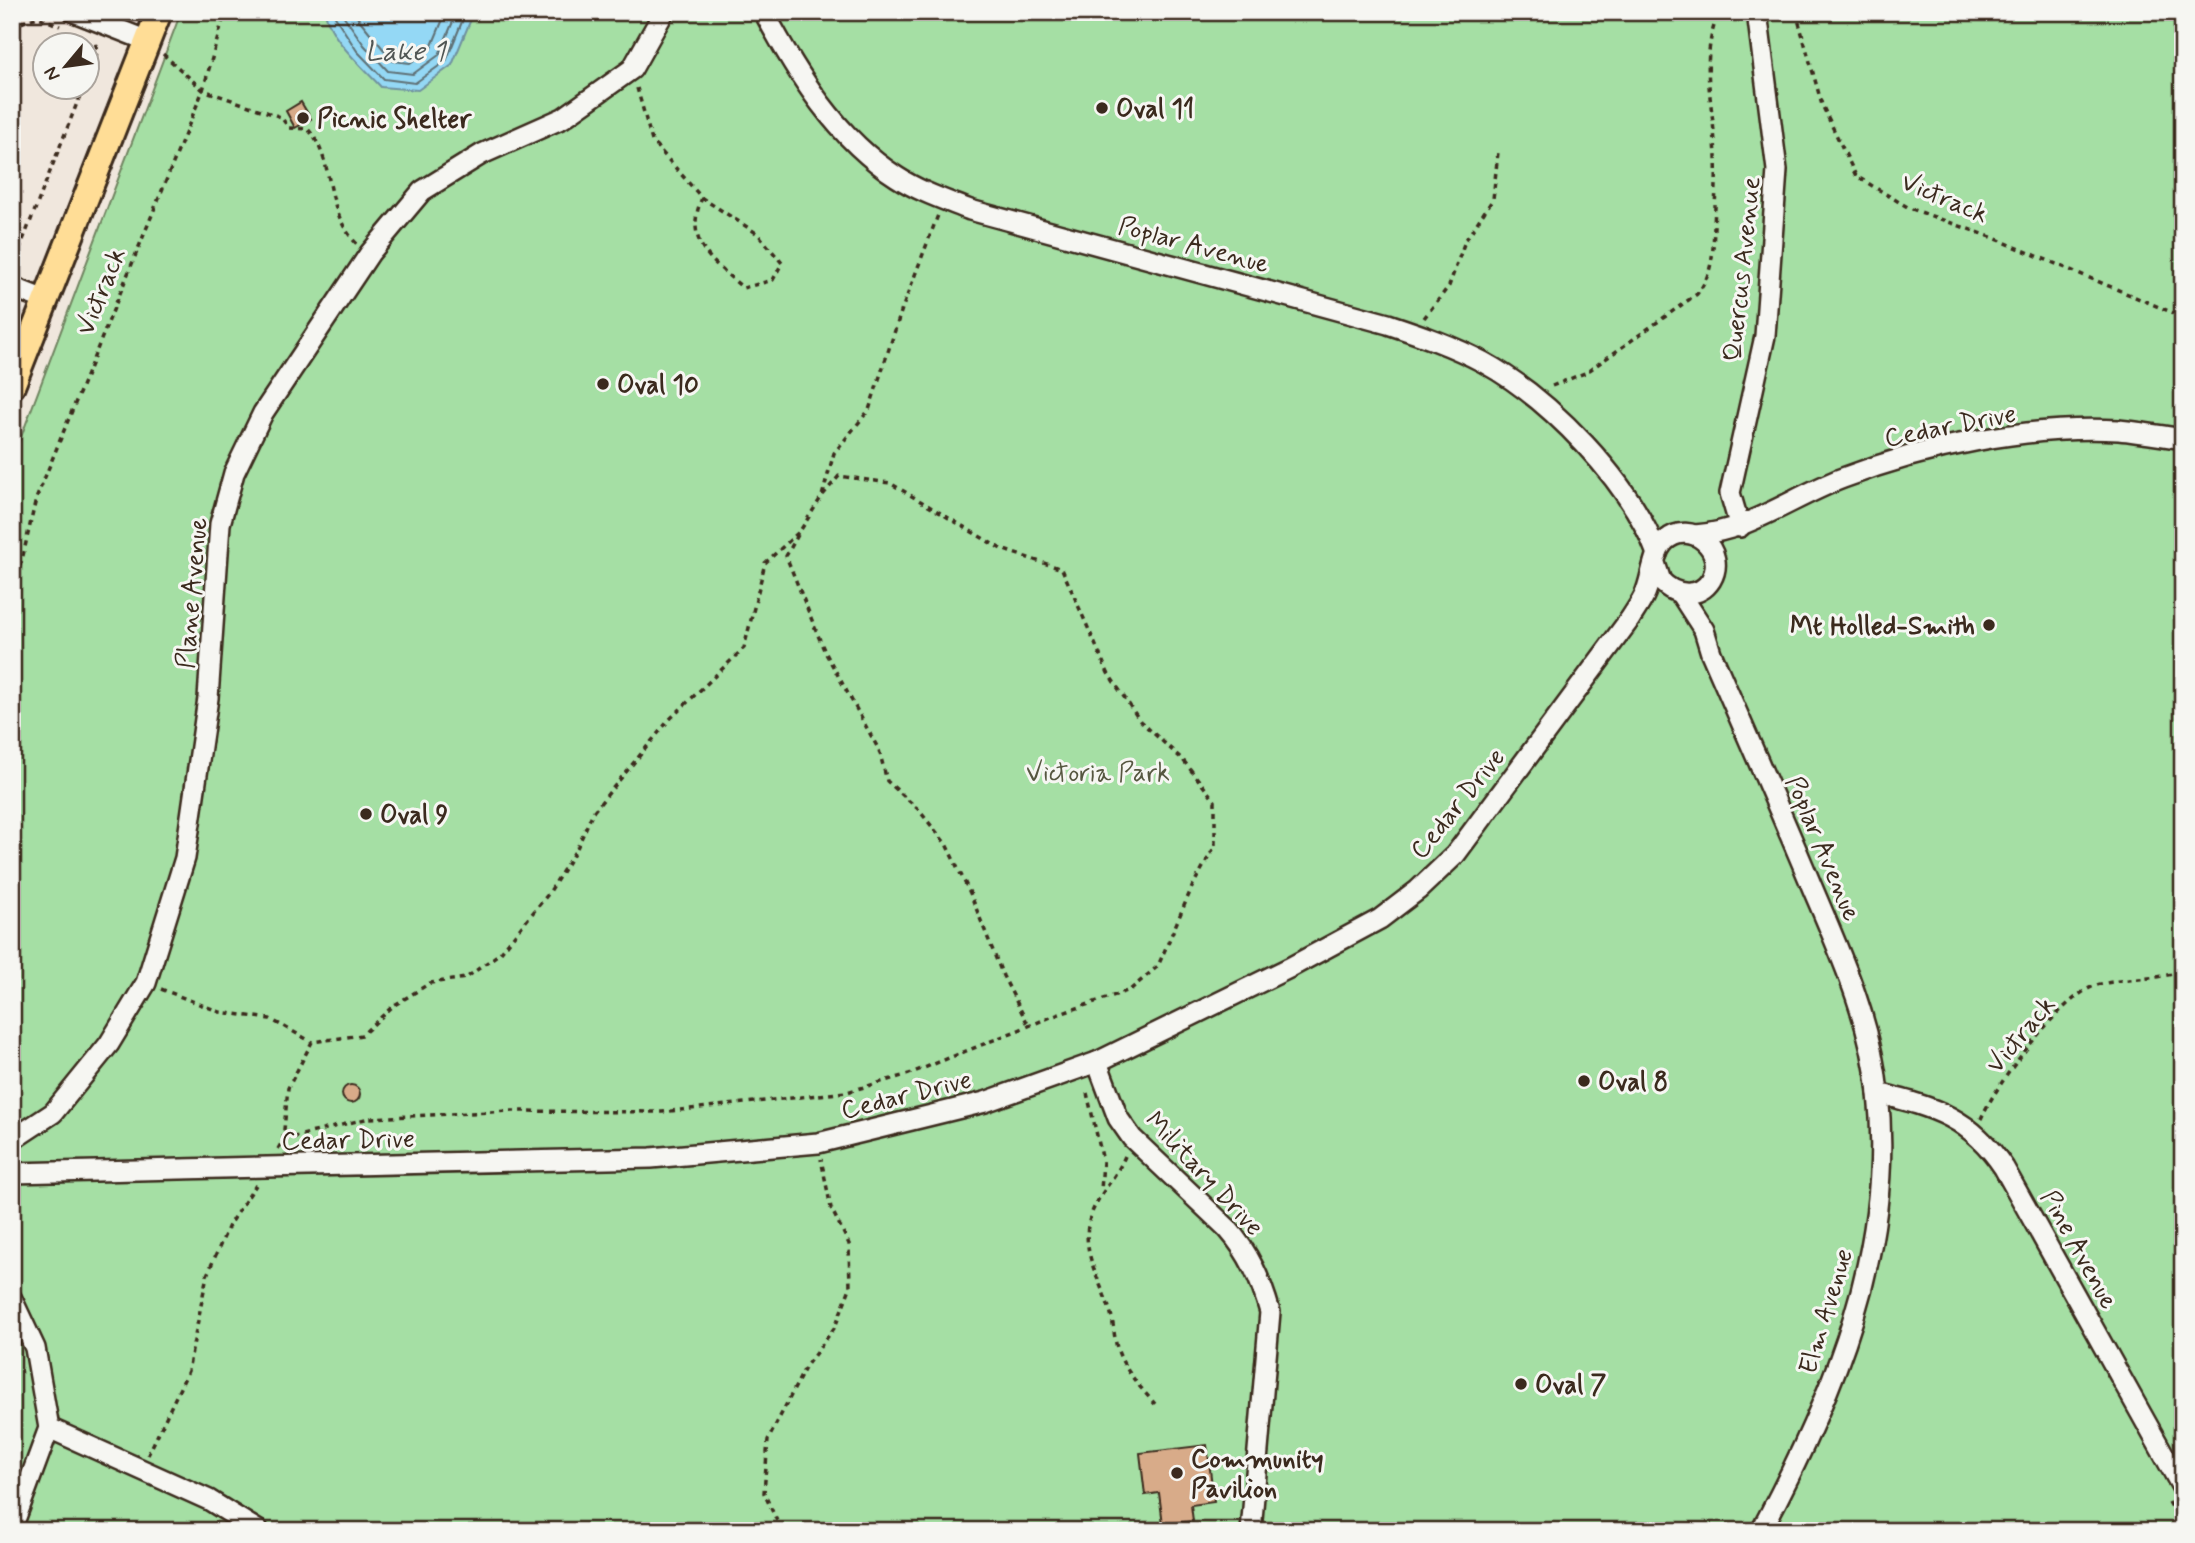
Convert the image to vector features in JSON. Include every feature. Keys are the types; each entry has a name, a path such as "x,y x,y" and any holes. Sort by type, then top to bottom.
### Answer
{"main road":[{"path":"12,386 159,12"}],"street":[{"name":"Plane Avenue","path":"12,1140 53,1113 109,1044 146,983 185,859 208,698 220,524 234,473 263,413 370,253 422,191 482,154 563,118 632,69 664,12"},
{"name":"Poplar Avenue","path":"764,12 807,85 853,141 896,177 944,200 1413,332 1466,354 1521,387 1580,441 1633,506 1656,558"},
{"name":"Quercus Avenue","path":"1740,527 1730,493 1765,337 1777,170 1757,12"},
{"path":"73,22 99,32"},
{"path":"102,33 148,41"},
{"path":"12,287 45,300"},
{"name":"Cedar Drive","path":"1691,534 1740,527 1841,479 1912,455 1970,442 2059,432 2119,430 2183,439"},
{"name":"Poplar Avenue","path":"1633,506 1657,523 1691,534"},
{"name":"Cedar Drive","path":"1715,556 1740,527"},
{"path":"1691,534 1711,547 1716,567 1707,585 1690,593 1678,593 1661,581 1656,558 1672,536 1691,534"},
{"name":"Cedar Drive","path":"12,1173 651,1158 818,1143 985,1101 1088,1065 1289,968 1380,919 1418,890 1455,855 1630,619 1644,596 1656,558"},
{"name":"Poplar Avenue","path":"1704,630 1707,585"},
{"name":"Poplar Avenue","path":"1678,593 1704,630 1711,653 1837,945 1866,1028 1878,1093"},
{"name":"Cedar Drive","path":"1630,619 1678,593"},
{"name":"Military Drive","path":"1088,1065 1132,1138 1227,1228 1239,1242 1261,1280 1270,1312 1251,1531"},
{"name":"Pine Avenue","path":"1878,1093 1949,1115 1969,1128 1991,1149 2183,1489"},
{"name":"Elm Avenue","path":"1761,1531 1819,1414 1865,1280 1879,1200 1878,1093"},
{"path":"12,1299 35,1348 49,1427 12,1528"},
{"path":"49,1427 209,1500 259,1531"}],"path":[{"name":"Victrack","path":"12,584 22,560 36,499 203,90 225,12"},
{"path":"1521,387 1556,386 1587,373 1698,294 1705,284 1713,253 1716,155 1709,104 1707,59 1710,33 1719,12"},
{"name":"Victrack","path":"1796,12 1822,105 1856,176 1909,208 2006,243 2183,317"},
{"path":"12,26 38,17 73,22"},
{"path":"148,41 203,90 281,117 289,128 308,129 324,159 328,185 338,217 355,243 370,253"},
{"path":"632,69 652,141 702,198 758,234 782,263 773,280 743,288 703,253 694,217 702,198"},
{"path":"12,268 77,102"},
{"path":"1413,332 1449,286 1465,241 1493,199 1499,152"},
{"path":"822,496 834,453 869,410 902,309 944,200"},
{"path":"283,1140 369,1118 512,1111 662,1112 847,1092 909,1074 1029,1026 1130,990 1158,966 1193,885 1215,845 1214,802 1183,760 1140,721 1108,673 1062,569 1001,549 890,483 839,475 822,496 786,556 824,650 879,750 887,781 918,809 946,844 970,892 1003,976 1029,1026"},
{"path":"146,983 220,1012 270,1018 312,1042 362,1035 393,1006 430,983 466,978 499,953 549,893 577,848 593,812 669,720 744,648 765,563 800,531"},
{"name":"Victrack","path":"1981,1120 2014,1066 2057,1013 2095,985 2156,979 2183,971"},
{"path":"141,1470 188,1371 207,1275 230,1223 283,1140 288,1088 312,1042"},
{"path":"1088,1065 1103,1161 1100,1194 1088,1227 1089,1253 1111,1313 1118,1351 1133,1377 1155,1404"},
{"path":"1100,1194 1119,1171 1132,1138"},
{"path":"777,1521 764,1493 768,1440 806,1366 835,1327 850,1288 849,1244 831,1208 818,1143"}],"green space":[{"name":"Victoria Park","path":"181,12 2183,12 2183,1531 12,1531 12,461"}],"water":[{"name":"Lake 1","path":"325,12 474,12 452,65 418,90 381,87 340,43"}],"building":[{"name":"Picnic Shelter","path":"301,102 311,119 295,128 286,111"},
{"path":"347,1085 355,1085 360,1094 358,1101 347,1103 342,1098 342,1090"},
{"name":"Community Pavilion","path":"1207,1445 1214,1502 1191,1505 1193,1521 1163,1524 1159,1493 1145,1495 1140,1453"}],"place":[{"name":"Oval 11","path":"1102,108"},
{"name":"Picnic Shelter","path":"303,118"},
{"name":"Oval 10","path":"603,384"},
{"name":"Mt Holled-Smith","path":"1989,625"},
{"name":"Oval 9","path":"366,814"},
{"name":"Oval 8","path":"1584,1081"},
{"name":"Oval 7","path":"1521,1384"},
{"name":"Community Pavilion","path":"1177,1473"}]}
